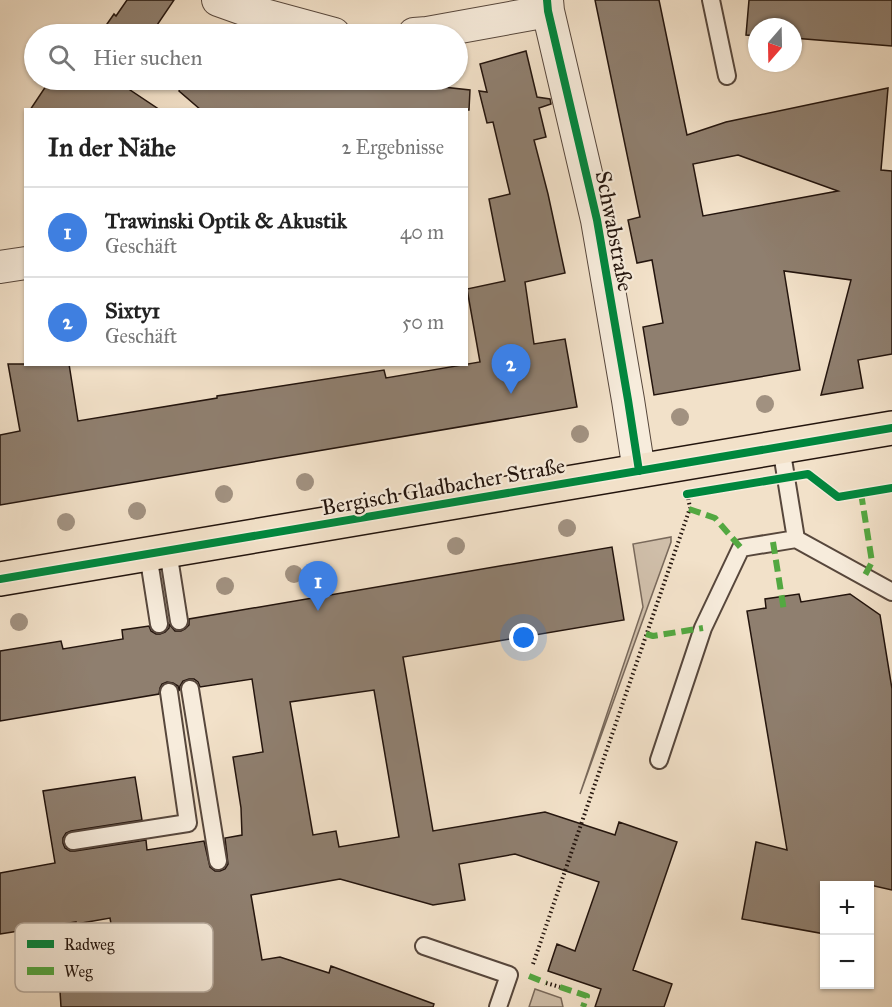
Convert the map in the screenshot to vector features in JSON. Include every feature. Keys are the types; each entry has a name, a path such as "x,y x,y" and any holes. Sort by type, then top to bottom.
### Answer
{"main road":[{"name":"Bergisch Gladbacher Straße","path":"0,579 892,428"}],"street":[{"path":"218,0 297,24"},
{"path":"466,24 547,5"},
{"name":"Schwabstraße","path":"547,5 597,220 639,471"},
{"path":"0,267 24,263"}],"lane":[{"path":"711,0 727,76"},
{"path":"781,447 796,539"},
{"path":"659,760 703,628 741,548 796,539 892,592"},
{"path":"158,552 179,621"},
{"path":"158,552 159,624"},
{"path":"190,689 218,861"},
{"path":"73,841 188,823 169,692"},
{"path":"424,946 509,975 498,1007"}],"path":[{"path":"532,965 690,508 682,464"},
{"path":"546,982 560,987"}],"shaded area":[{"path":"671,537 580,794 643,607 633,544"},
{"path":"535,989 561,998 563,1007 529,1007"}],"building":[{"path":"127,0 174,0 158,24 107,24 114,14 116,16"},
{"path":"595,0 659,0 687,135 726,122 888,88 881,170 892,171 892,354 858,360 863,388 821,395 851,280 784,271 800,370 654,395 643,327 663,323 652,260 637,263 628,220 640,217","holes":["738,155 838,191 703,216 693,164"]},
{"path":"749,0 892,0 892,46 802,39 802,18 748,18 748,35 746,35"},
{"path":"526,51 537,97 550,99 551,104 539,108 546,137 534,140 565,273 525,282 534,344 565,339 577,407 0,505 0,435 20,431 8,364 69,366 78,421 217,398 217,396 384,370 386,378 468,366 468,364 480,362 468,289 505,281 489,199 510,194 493,122 487,123 479,91 487,92 480,64"},
{"path":"43,90 130,90 157,108 31,108"},
{"path":"470,90 469,110 468,108 199,108 179,91"},
{"path":"612,547 624,620 403,657 433,831 545,812 615,835 619,822 677,842 633,970 672,984 664,1007 595,1007 601,989 548,971 557,944 575,951 599,882 515,854 459,864 465,900 433,905 340,879 251,895 262,960 280,957 329,973 331,966 434,1004 433,1007 61,1007 60,992 213,992 213,923 111,923 110,918 82,923 15,923 15,932 0,934 0,873 55,863 43,791 135,777 142,820 71,831 63,838 65,848 75,851 146,840 147,850 204,841 210,867 215,871 225,869 228,864 225,838 242,835 241,808 233,757 263,752 252,679 200,687 194,679 189,679 183,681 179,691 178,686 167,682 162,684 159,694 0,721 0,651 61,641 63,649 123,639 122,630 149,626 151,631 160,634 169,628 169,624 175,631 181,631 189,625 189,619","holes":["374,690 399,837 339,847 336,831 313,835 290,702"]},
{"path":"799,594 801,602 850,594 880,615 892,689 892,890 874,886 874,881 820,881 820,933 742,919 756,842 787,850 747,611 766,608 765,599"}],"marked path":[{"path":"861,493 872,562 864,577"},
{"path":"689,509 715,518 741,548"},
{"path":"773,542 784,611"},
{"path":"646,634 653,636 703,628"},
{"path":"529,976 546,983"},
{"path":"560,987 587,996 583,1007"}],"cycle path":[{"path":"547,0 597,220 639,471"},
{"path":"0,579 892,428"},
{"path":"687,494 808,474 838,497 892,488"}],"place":[{"name":"Sixty1","path":"511,394"},
{"name":"Trawinski Optik & Akustik","path":"318,611"}]}
